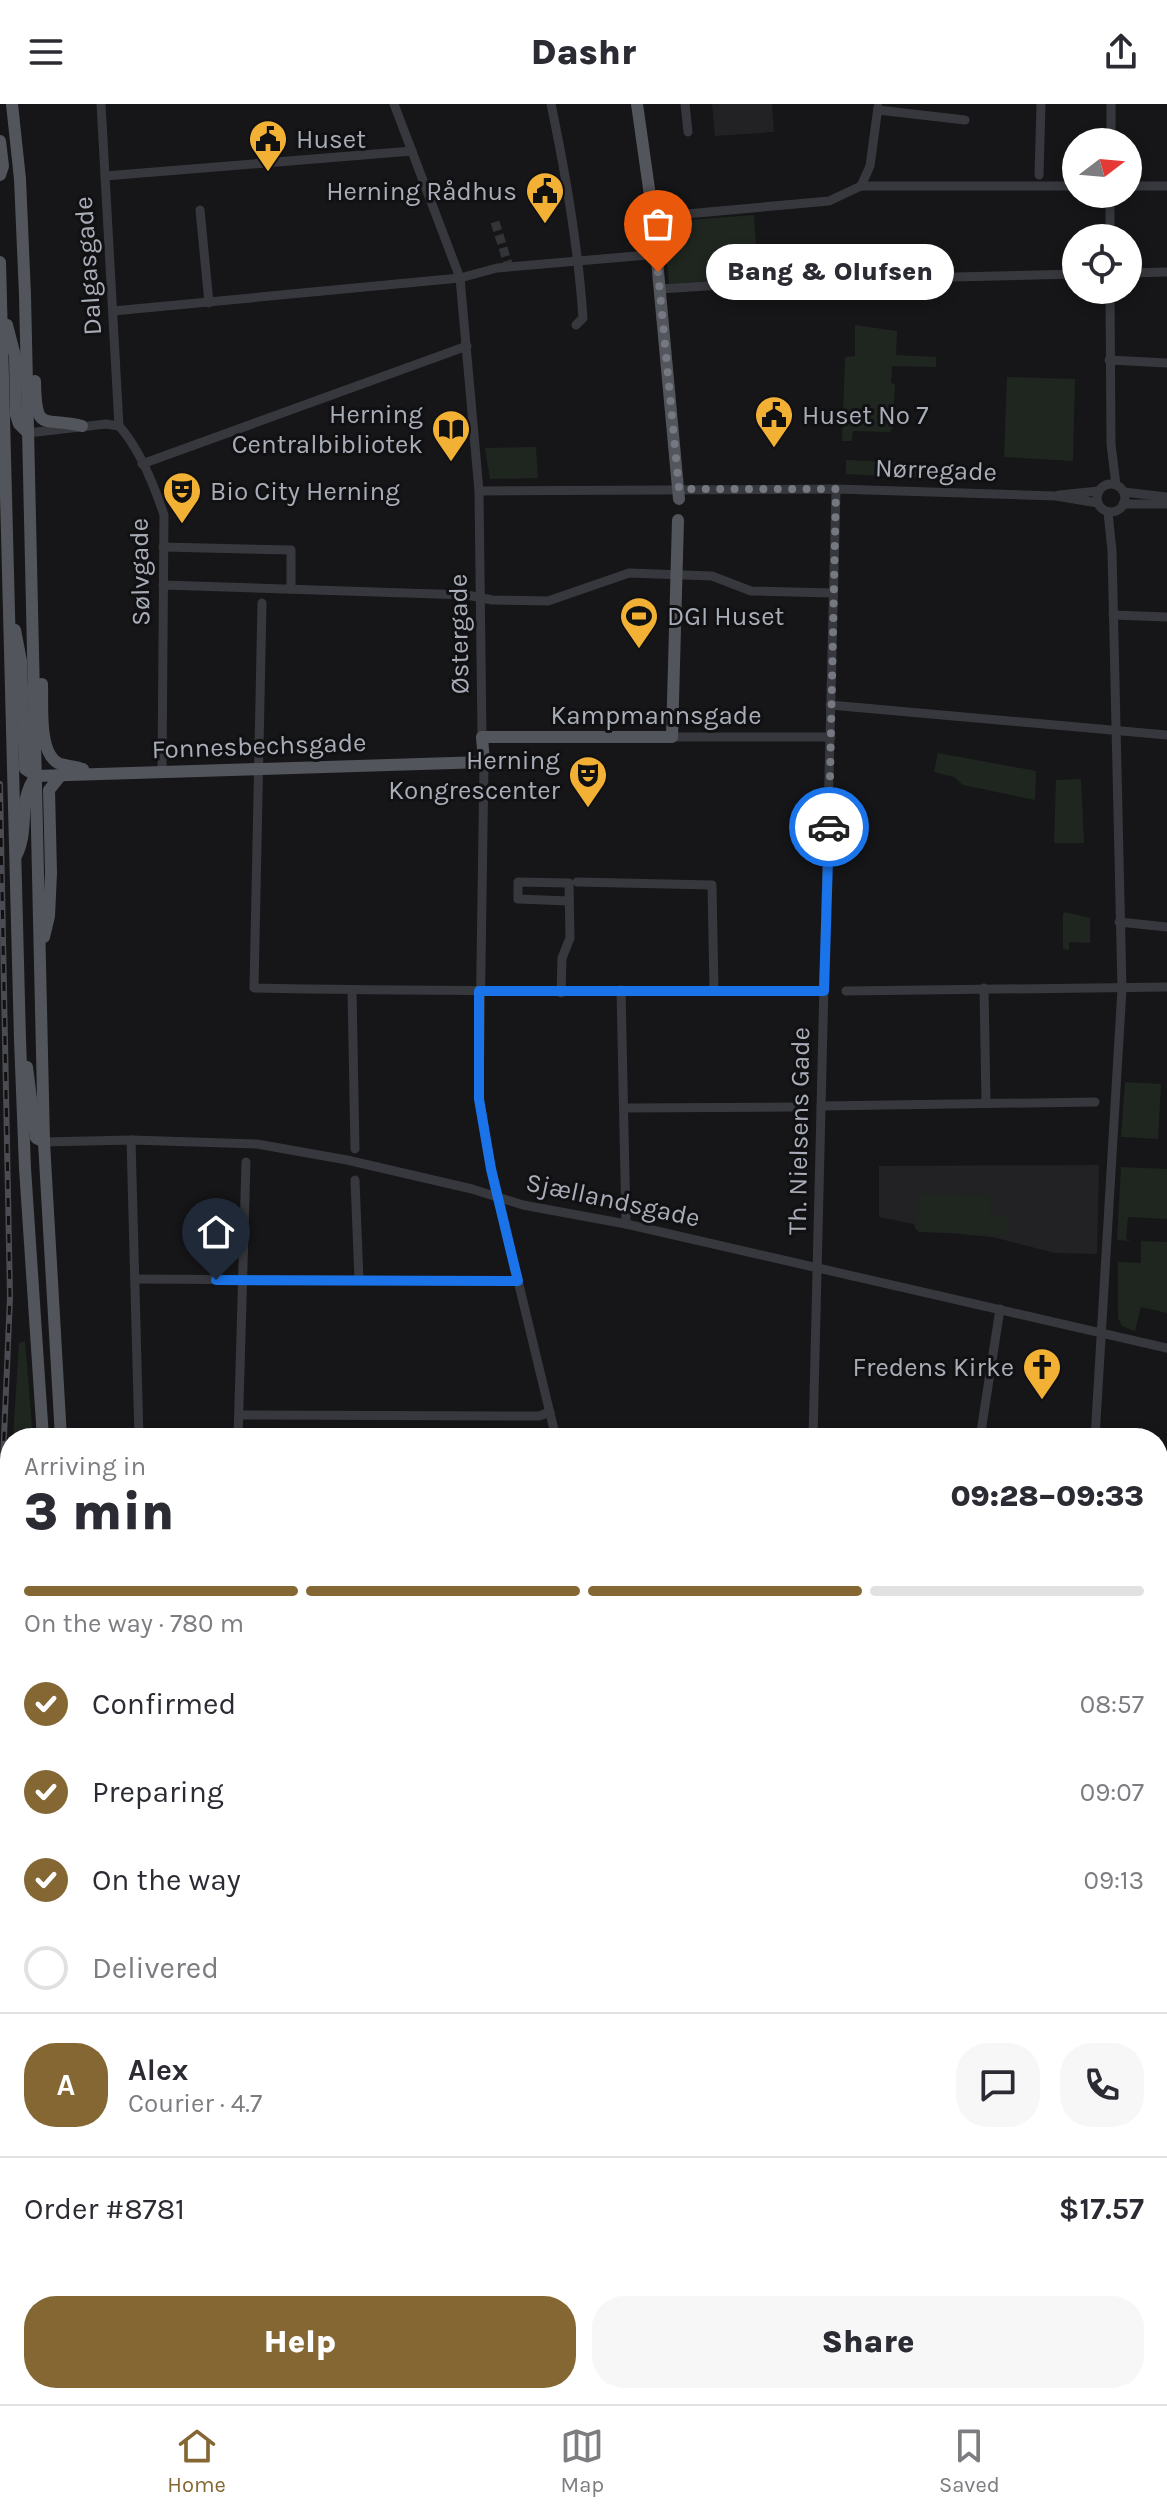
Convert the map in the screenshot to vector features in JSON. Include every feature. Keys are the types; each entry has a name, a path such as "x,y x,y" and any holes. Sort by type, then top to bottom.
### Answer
{"main road":[{"path":"12,104 20,179 25,317 44,1142 60,1428"},
{"path":"637,104 653,217 679,494"},
{"path":"0,141 3,166 0,175"},
{"path":"0,262 20,1040 42,1428"},
{"path":"2,300 15,356 16,415 19,424 28,433"},
{"path":"25,317 34,337 35,395 42,419 48,423 82,426"},
{"path":"5,448 16,436 28,433"},
{"path":"672,737 678,520"},
{"path":"9,600 21,661 25,769 36,776"},
{"path":"33,644 41,666 47,752 54,761 93,773"},
{"name":"Kampmannsgade","path":"482,737 672,737"},
{"name":"Østergade","path":"482,737 484,762"},
{"name":"Fonnesbechsgade","path":"36,776 484,762"},
{"path":"39,955 49,916 49,790 62,774"},
{"path":"14,859 22,844 26,788 36,776"},
{"path":"20,1040 29,1073 33,1127 36,1138 44,1142"},
{"path":"25,1168 32,1149 44,1142"}],"street":[{"name":"Dalgasgade","path":"101,104 119,426"},
{"name":"Østergade","path":"394,104 460,278 479,491 482,737"},
{"path":"551,104 571,200 579,259 583,318 576,325"},
{"path":"685,104 688,132"},
{"path":"1039,175 1041,104"},
{"path":"1111,104 1111,128"},
{"path":"861,186 870,166 878,107 965,120"},
{"path":"105,176 412,151"},
{"path":"653,217 829,201 861,186 1062,186"},
{"path":"1142,186 1167,186"},
{"path":"200,210 209,303"},
{"path":"113,311 460,278 497,268 648,255"},
{"path":"1142,273 1167,272"},
{"path":"660,289 784,281 1062,274"},
{"path":"1096,1428 1122,989 1112,551 1116,509 1112,488 1110,304"},
{"path":"142,464 467,346"},
{"path":"1109,360 1167,363"},
{"path":"28,433 82,426 119,426"},
{"name":"Sølvgade","path":"119,426 131,441 164,515 162,771"},
{"path":"1112,488 1098,503 1116,509 1167,504"},
{"name":"Nørregade","path":"1056,496 1112,488 1167,497"},
{"name":"Nørregade","path":"479,491 679,494 836,489 1056,496 1098,503"},
{"name":"Th. Nielsens Gade","path":"813,1428 836,489"},
{"path":"163,547 291,550 291,589"},
{"path":"163,585 467,595 548,601 629,573 712,576 751,591 770,593 833,593"},
{"path":"262,603 254,988 561,993 621,990 824,991"},
{"path":"1113,615 1167,617"},
{"path":"830,705 1167,735"},
{"name":"Kampmannsgade","path":"672,737 831,737"},
{"name":"Østergade","path":"484,762 479,1099 498,1197 554,1428"},
{"path":"561,993 562,958 570,938 569,883 518,882 518,899 569,901"},
{"path":"577,882 712,885 714,991"},
{"path":"1119,922 1167,927"},
{"path":"846,991 1167,987"},
{"path":"984,988 986,1103"},
{"path":"352,990 355,1149"},
{"path":"621,990 626,1224"},
{"path":"821,1106 1095,1102"},
{"path":"624,1108 794,1107"},
{"path":"131,1140 139,1428"},
{"name":"Sjællandsgade","path":"44,1142 131,1140 257,1144 347,1160 523,1205 626,1224 1167,1348"},
{"path":"238,1428 246,1162"},
{"path":"355,1180 359,1280"},
{"path":"135,1279 518,1281"},
{"path":"982,1428 1000,1309"},
{"path":"239,1415 539,1416 550,1412"}],"shaded area":[{"path":"712,104 772,104 774,132 715,136"},
{"path":"754,215 758,277 669,284 663,222"},
{"path":"855,325 897,331 896,355 936,357 936,367 892,366 891,383 895,384 893,427 890,432 853,431 852,441 842,441 845,357 855,356"},
{"path":"1007,377 1075,379 1073,461 1004,457"},
{"path":"536,447 538,478 490,479 485,448"},
{"path":"846,460 922,463 921,478 846,474"},
{"path":"938,753 1036,771 1035,800 963,785 954,777 934,772"},
{"path":"1081,779 1084,843 1054,843 1056,780"},
{"path":"1065,912 1090,918 1090,943 1069,942 1069,950 1063,949"},
{"path":"1125,1082 1161,1084 1158,1139 1121,1137"},
{"path":"1099,1165 1097,1254 1054,1253 993,1237 916,1230 914,1224 879,1217 879,1166"},
{"path":"1121,1167 1167,1169 1167,1219 1128,1217 1126,1239 1131,1241 1117,1240"},
{"path":"919,1194 991,1196 990,1217 1009,1217 1010,1235 918,1232"},
{"path":"1141,1241 1167,1242 1167,1313 1141,1307 1135,1331 1122,1326 1118,1318 1118,1262 1141,1263"},
{"path":"25,1341 32,1428 14,1428 19,1343"}],"tunnel":[{"path":"495,222 509,267"}],"railway":[{"path":"0,784 10,1297 4,1428"}],"way so far":[{"path":"658,272 679,489 836,489 829,827"}],"place":[{"name":"Huset","path":"268,173"},
{"name":"Herning Rådhus","path":"545,225"},
{"name":"Bang & Olufsen","path":"658,272"},
{"name":"Huset No 7","path":"774,449"},
{"name":"Herning Centralbibliotek","path":"451,463"},
{"name":"Bio City Herning","path":"182,525"},
{"name":"DGI Huset","path":"639,650"},
{"name":"Herning Kongrescenter","path":"588,809"},
{"name":"Fredens Kirke","path":"1042,1401"}],"route":[{"path":"216,1280 518,1281 491,1169 479,1099 479,991 824,991 829,827"}]}
